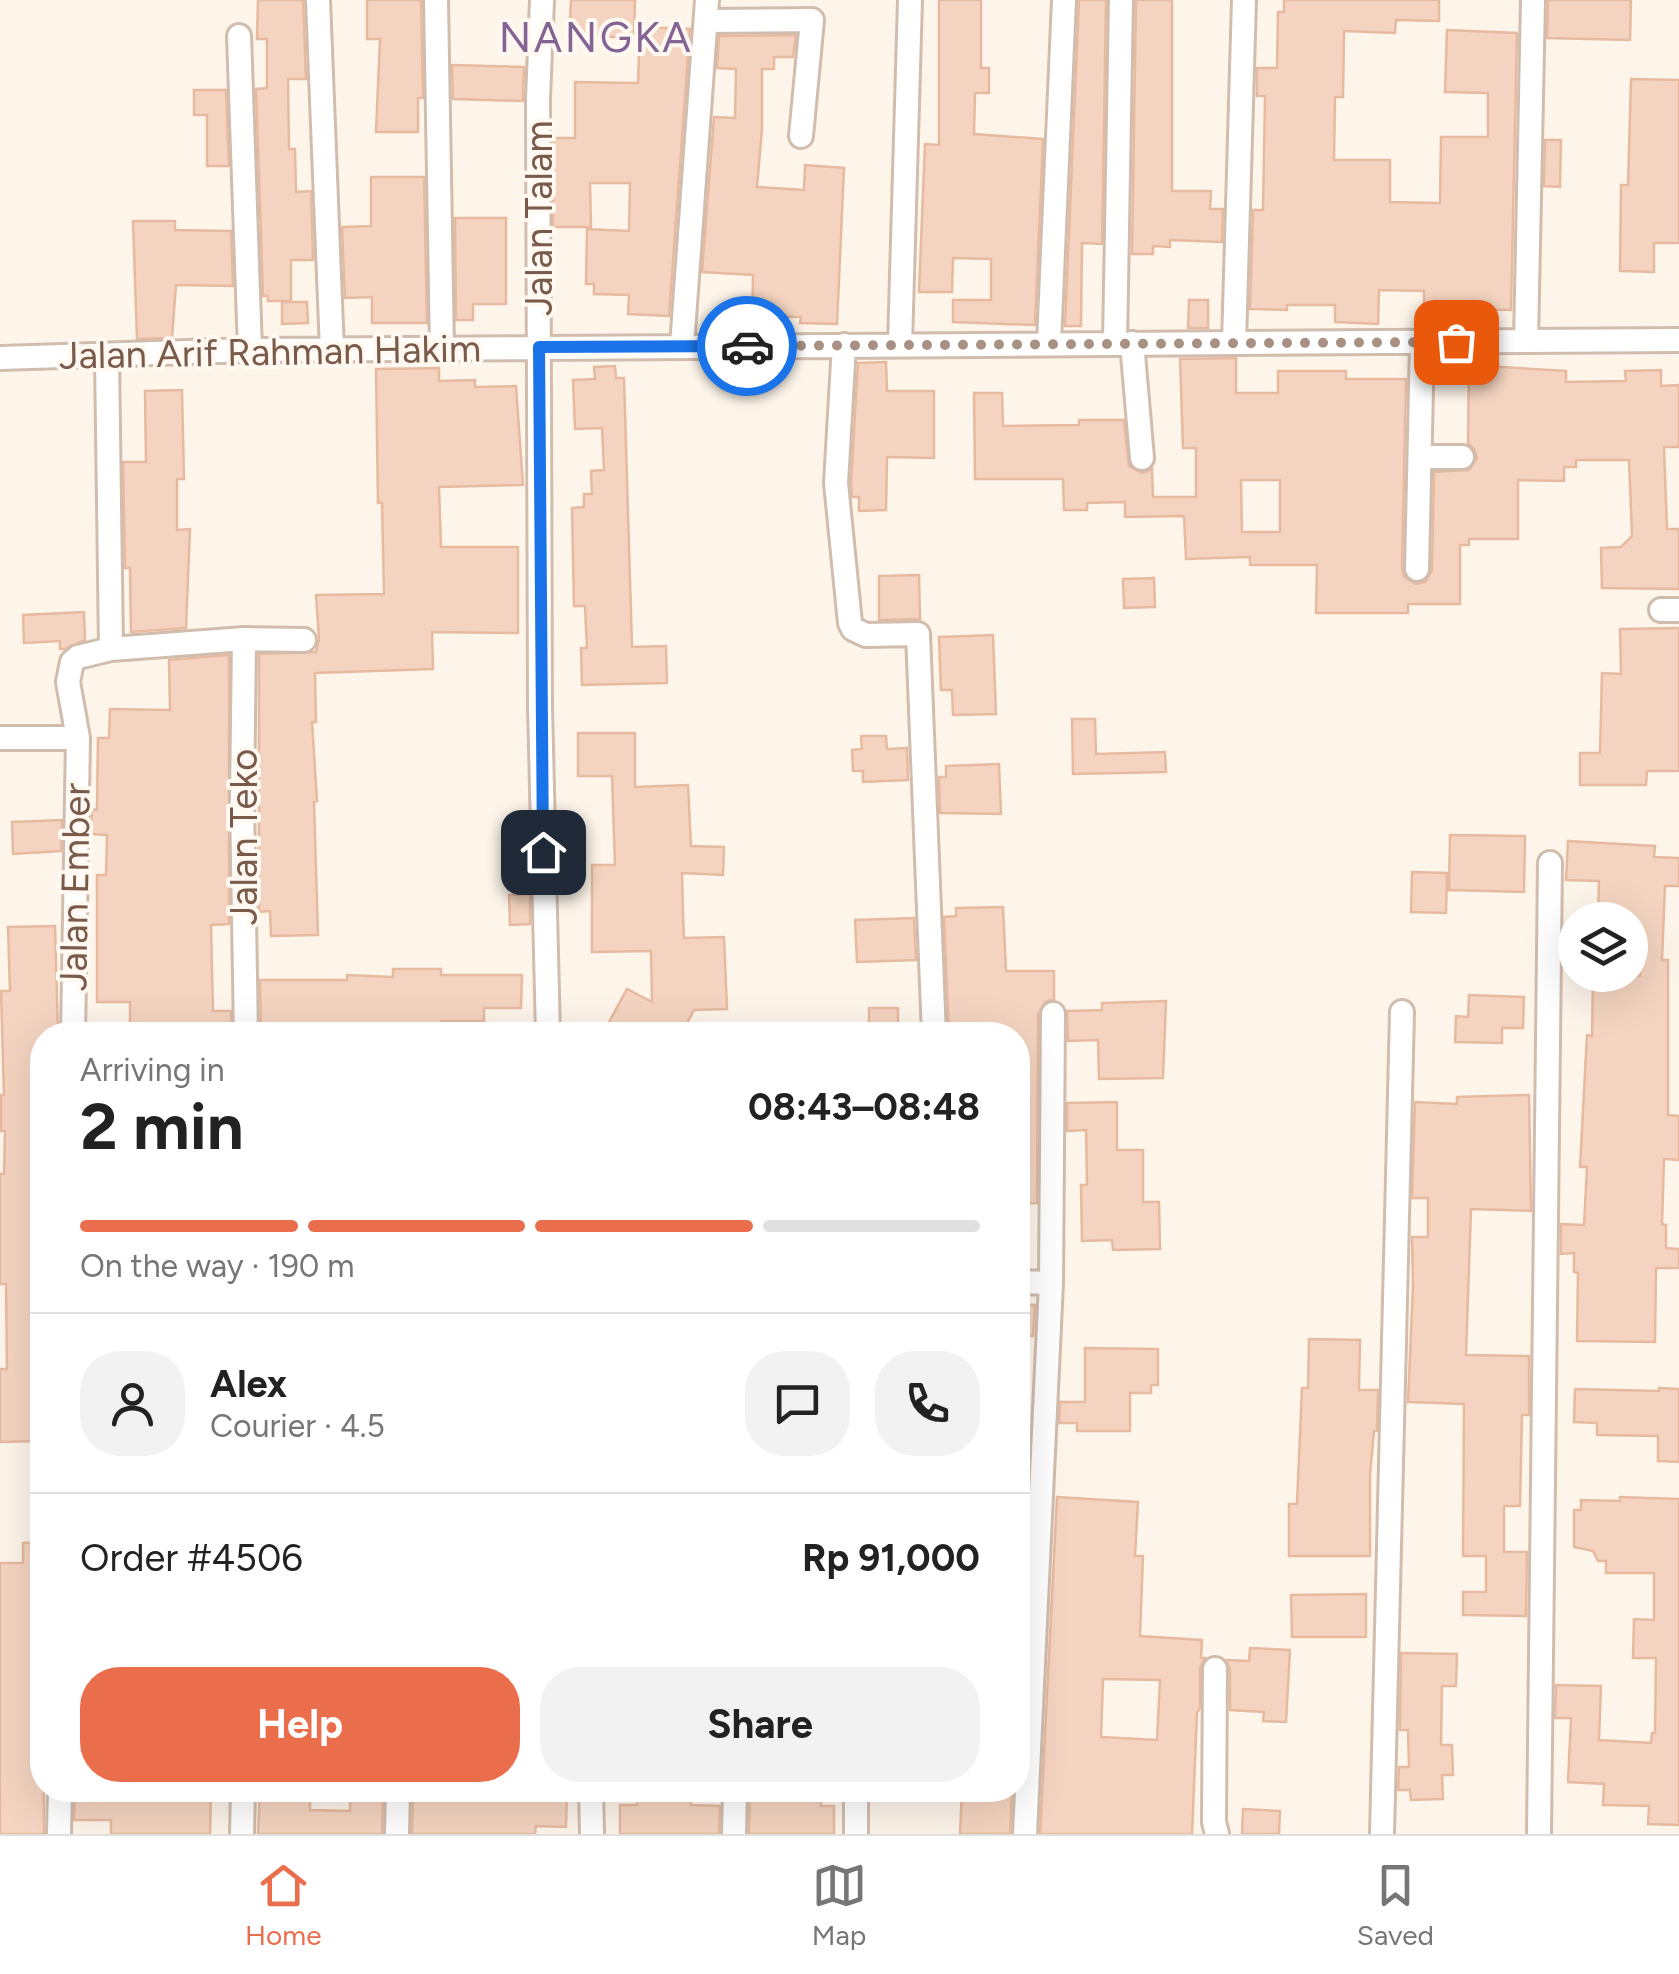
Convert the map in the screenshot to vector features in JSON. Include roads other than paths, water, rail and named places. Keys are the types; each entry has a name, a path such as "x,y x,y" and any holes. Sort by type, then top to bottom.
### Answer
{"street":[{"path":"318,0 332,351"},
{"path":"436,0 442,348"},
{"name":"Jalan Talam","path":"542,0 538,99 540,706 548,1022"},
{"path":"900,345 910,0"},
{"path":"1050,343 1064,0"},
{"path":"1121,0 1124,343 1142,458"},
{"path":"1234,343 1244,0"},
{"path":"1526,341 1533,0"},
{"path":"682,346 706,10 812,20 801,136"},
{"path":"238,36 250,350"},
{"name":"Jalan Arif Rahman Hakim","path":"0,358 250,350 1679,340"},
{"path":"1417,569 1422,342"},
{"path":"844,345 836,483 850,622 853,629 866,634 918,634 933,1022"},
{"path":"107,356 111,649 244,639 304,640"},
{"path":"1420,458 1462,457"},
{"name":"Jalan Teko","path":"244,639 246,1022"},
{"name":"Jalan Ember","path":"73,1022 78,738 69,668 78,658 111,649"},
{"path":"0,738 78,738"},
{"path":"1539,1834 1550,863"},
{"path":"1382,1834 1402,1012"},
{"path":"1030,1728 1051,1283 1053,1014"},
{"path":"1030,1282 1051,1283"},
{"path":"1215,1669 1217,1834"},
{"path":"59,1834 60,1802"},
{"path":"242,1834 243,1802"},
{"path":"397,1834 398,1802"},
{"path":"591,1802 592,1834"},
{"path":"734,1802 734,1834"},
{"path":"856,1802 856,1834"},
{"path":"1025,1834 1027,1802"}],"district":[{"name":"NANGKA","path":"596,37"}]}
